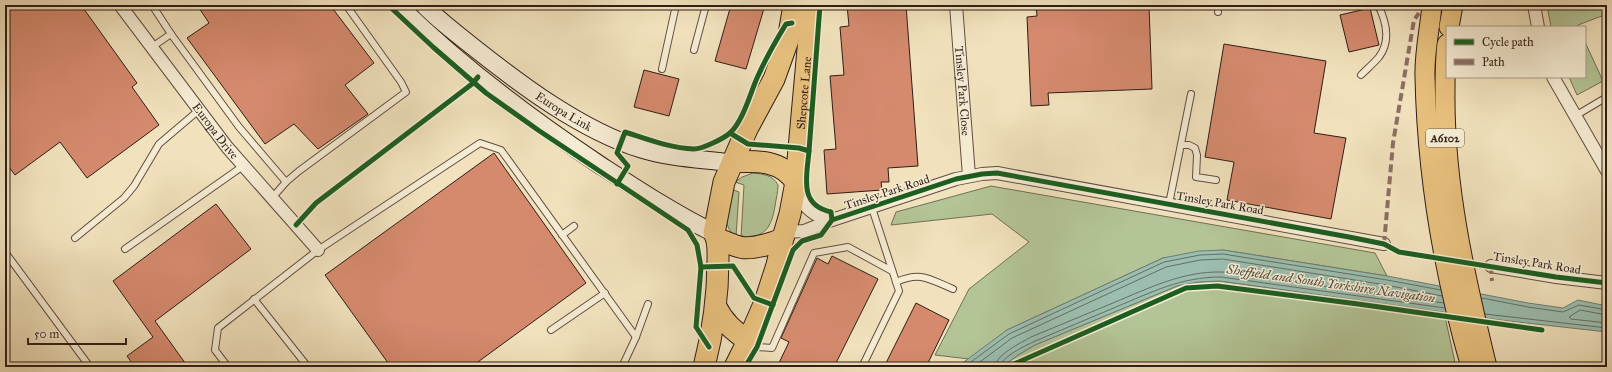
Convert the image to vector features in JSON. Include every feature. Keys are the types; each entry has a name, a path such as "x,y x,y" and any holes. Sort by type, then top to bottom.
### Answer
{"highway":[{"name":"Shepcote Lane","path":"704,367 716,307 719,277 716,236 721,191 746,129 774,79 788,40 794,5"},
{"name":"Shepcote Lane","path":"735,367 765,302 777,265 795,187 812,5"},
{"path":"731,163 767,162 787,172 795,187"},
{"path":"716,236 743,248 749,249 778,241 784,235"},
{"path":"716,307 722,319 733,330 748,341"}],"main road":[{"name":"A6102","path":"1432,5 1424,76 1429,136 1448,231 1460,329 1471,367"},
{"path":"1450,26 1453,5"},
{"name":"A6102","path":"1446,72 1444,127 1449,180 1448,231 1487,367"}],"street":[{"name":"Europa Drive","path":"120,5 227,147 318,250"},
{"name":"Europa Link","path":"398,5 478,77 560,138 627,182 716,236"},
{"name":"Europa Link","path":"424,5 452,30 508,74 558,108 606,135 641,149 731,163"},
{"name":"Tinsley Park Close","path":"956,5 969,176"},
{"path":"1534,5 1538,26"},
{"path":"1554,78 1607,171"},
{"name":"Tinsley Park Road","path":"795,187 810,212 820,218 832,220 969,176 997,173 1384,244"},
{"path":"784,235 832,220"},
{"name":"Tinsley Park Road","path":"1491,266 1556,277 1607,283"}],"lane":[{"path":"152,5 171,34 239,126 286,182"},
{"path":"272,198 286,182 406,92 401,82 346,5"},
{"path":"662,69 676,5"},
{"path":"694,50 706,5"},
{"path":"1218,5 1218,12"},
{"path":"1361,75 1380,56 1387,40 1384,18 1378,5"},
{"path":"152,47 171,34"},
{"path":"1169,204 1191,94"},
{"path":"1575,116 1607,97"},
{"path":"75,238 124,198 134,186 159,144 199,110"},
{"path":"228,367 215,350 218,328 318,250 480,143 501,150 636,337"},
{"path":"1181,145 1189,145 1195,148 1197,155 1196,177 1216,180"},
{"path":"125,249 243,166"},
{"path":"862,367 899,291 872,208"},
{"path":"562,235 574,226"},
{"path":"748,341 756,347 772,348 814,253 848,248 892,271"},
{"path":"5,252 90,367"},
{"path":"896,282 917,276 952,289"},
{"path":"551,330 605,293"},
{"path":"254,299 308,367"},
{"path":"622,367 636,337 648,304"}],"green space":[{"path":"1547,5 1607,5 1607,14 1578,26 1551,26"},
{"path":"1586,44 1603,81 1577,95 1569,78 1586,78"},
{"path":"753,173 771,177 778,185 775,206 771,221 766,230 756,236 741,238 744,185 735,182 742,177"},
{"path":"991,186 1375,253 1387,276 1223,250 1163,258 1007,330 969,359 935,355 969,289 1029,242 992,214 891,225 896,212"},
{"path":"731,189 739,192 736,236 728,227 726,214"},
{"path":"1220,281 1444,312 1456,367 1002,367 1035,345 1177,286 1198,282"}],"water":[{"name":"Sheffield and South Yorkshire Navigation","path":"1223,250 1387,276 1528,303 1563,308 1578,300 1607,306 1607,332 1500,320 1220,281 1198,282 1177,286 1035,345 1002,367 957,367 1007,330 1163,258 1199,251"}],"building":[{"path":"5,5 81,5 137,83 132,87 159,125 87,178 60,142 15,175 5,162"},
{"path":"197,5 330,5 374,63 345,85 368,114 318,149 294,124 265,144 187,38 209,23"},
{"path":"731,5 765,5 746,69 715,61"},
{"path":"847,5 906,5 918,166 888,168 889,182 881,182 882,190 827,194 824,150 836,149 830,76 844,75 840,27 849,26"},
{"path":"1036,5 1149,5 1152,89 1048,93 1049,105 1031,106 1027,17 1037,16"},
{"path":"1370,8 1379,45 1349,52 1340,15"},
{"path":"1224,44 1326,61 1314,133 1346,138 1331,219 1227,200 1234,162 1205,157"},
{"path":"644,70 679,79 669,116 634,107"},
{"path":"494,153 586,283 471,367 391,367 325,275"},
{"path":"216,204 251,249 155,321 188,367 135,367 127,356 153,337 113,281"},
{"path":"832,256 878,279 834,367 777,367 789,342 781,338 817,258 828,264"},
{"path":"916,303 949,320 926,367 884,367"}],"marked path":[{"path":"1384,244 1393,143 1414,20 1419,13"},
{"path":"1491,266 1492,281"}],"cycle path":[{"path":"388,5 486,93 538,130 688,230 697,245 701,267 733,266 754,298 773,305"},
{"path":"809,151 820,5"},
{"path":"617,184 628,166 617,153 625,132 667,145 694,149 712,143 730,133 739,122 763,64 774,44 786,24 792,23"},
{"path":"296,225 316,203 472,84 478,77"},
{"path":"730,133 748,144 799,148 809,151 806,179 809,196 813,203 820,208 831,212 832,220 821,235 802,241 793,250 757,347 745,367"},
{"path":"832,220 956,179 997,173 1349,237 1384,244 1399,252 1556,277 1607,283"},
{"path":"701,267 696,327 709,347"},
{"path":"1011,367 1014,364 1186,288 1217,286 1542,330"}]}
